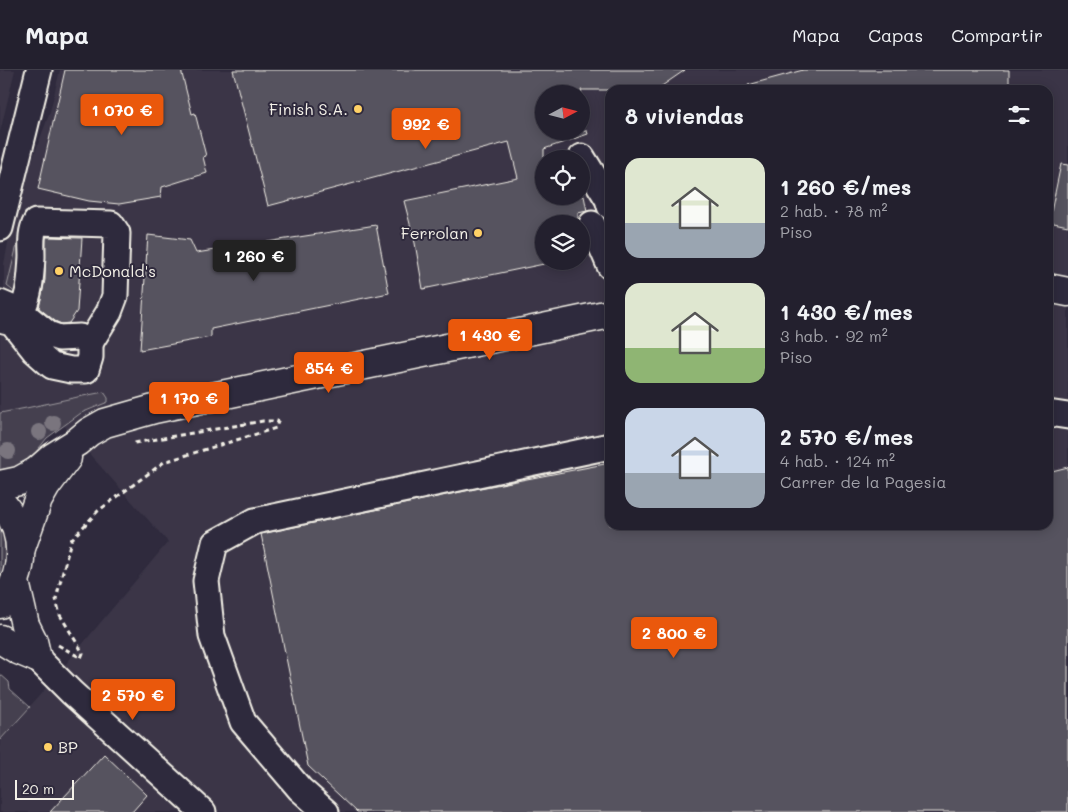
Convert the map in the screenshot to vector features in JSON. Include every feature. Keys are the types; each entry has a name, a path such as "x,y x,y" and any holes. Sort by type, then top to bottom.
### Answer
{"main road":[{"path":"1053,289 1068,292"},
{"path":"0,485 19,481 36,471 53,456 105,423 154,409 605,315"},
{"path":"37,658 33,642 7,593 19,570 21,548 38,500 77,442"},
{"path":"0,501 9,512 14,523 21,548"},
{"path":"0,639 18,650 37,658"}],"street":[{"path":"0,228 39,70"},
{"path":"590,170 605,194"},
{"path":"36,222 111,224 117,233 115,296 109,312 90,343 90,357 86,370 71,370 52,366 35,351 12,322 7,311 27,299 32,259 32,230 36,222"},
{"path":"592,224 605,254"},
{"path":"7,311 48,334 59,338 80,337 90,343"},
{"path":"1053,414 1068,416"},
{"path":"326,812 300,789 243,722 212,636 206,582 215,543 255,521 605,447"},
{"path":"37,658 72,693 203,812"}],"path":[{"path":"37,658 56,644 81,658 83,653 60,615 56,599 71,540 90,518 164,462 276,428 278,421 263,421 134,443"}],"shaded area":[{"path":"0,70 15,70 0,132"},
{"path":"60,70 1068,70 1068,812 0,812 0,740 168,542 52,412 0,420 0,319 4,302 4,264 15,206 50,112"},
{"path":"25,212 34,213 26,251 18,269 17,278 19,284 17,294 7,286"},
{"path":"104,392 108,402 81,413 47,438 35,453 17,467 0,470 0,413"},
{"path":"0,525 5,540 6,554 0,582"},
{"path":"0,674 9,682 10,689 30,707 0,740"}],"building":[{"path":"65,70 181,70 192,114 195,113 206,156 203,157 207,173 162,187 161,197 119,204 89,201 38,189"},
{"path":"233,70 685,70 663,85 605,85 605,90 590,90 590,85 535,85 535,140 570,140 544,150 535,150 535,205 586,205 587,211 578,213 578,215 535,215 535,266 423,289 415,243 404,201 518,178 509,142 268,206"},
{"path":"803,70 1009,70 1009,85 748,85"},
{"path":"1061,164 1068,165 1068,226 1053,223 1053,203"},
{"path":"376,225 389,293 211,329 211,337 140,350 148,235 190,240 196,253"},
{"name":"McDonald's","path":"46,237 82,238 77,311 69,323 61,324 55,321 39,308 45,280"},
{"path":"605,464 605,530 1053,530 1053,471 1068,467 1068,812 357,812 308,766 261,534"},
{"path":"104,754 147,795 132,812 50,812"}],"place":[{"name":"Finish S.A.","path":"358,109"},
{"name":"Ferrolan","path":"478,233"},
{"name":"McDonald's","path":"59,271"},
{"name":"BP","path":"48,747"}]}
